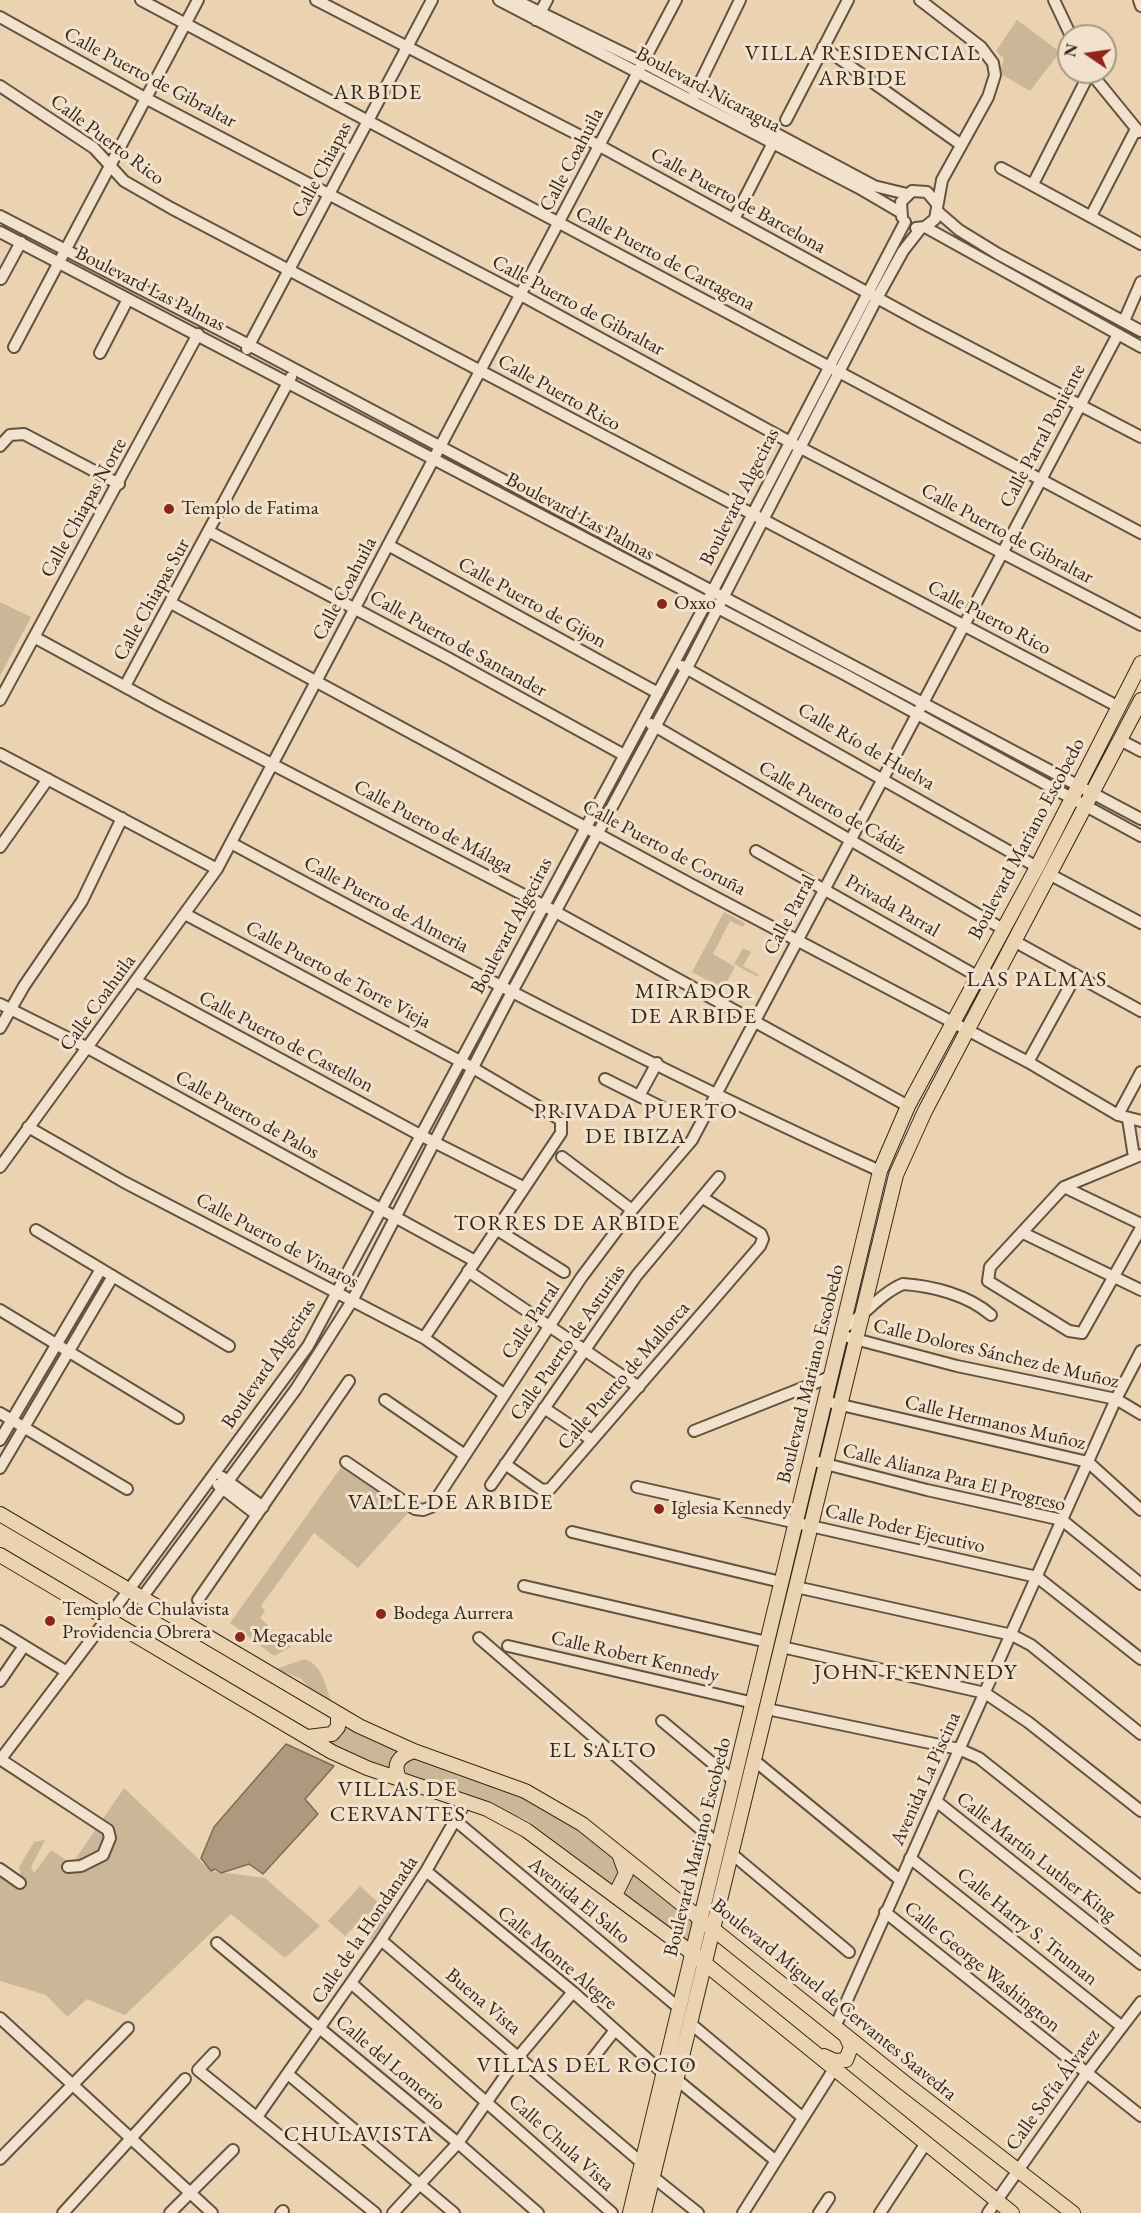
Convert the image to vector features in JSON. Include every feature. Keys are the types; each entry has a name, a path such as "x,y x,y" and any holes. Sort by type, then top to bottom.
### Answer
{"main road":[{"name":"Boulevard Mariano Escobedo","path":"630,2213 642,2163 690,2023 715,1929 892,1188 903,1156 1014,940 1072,798 1141,663"},
{"name":"Boulevard Mariano Escobedo","path":"644,2213 653,2177 679,2008 880,1171 908,1106 1003,929 1086,806 1141,700"},
{"name":"Boulevard Miguel de Cervantes Saavedra","path":"0,1514 338,1714 414,1751 525,1791 576,1820 846,2036 1073,2213"},
{"path":"0,1555 347,1760 466,1802 526,1830 692,1953 1011,2213"},
{"path":"308,1737 332,1734 338,1727 338,1714"},
{"path":"400,1780 396,1762 401,1756 414,1751"},
{"path":"615,1895 626,1873 617,1851"},
{"path":"812,2051 835,2061 846,2060 851,2047 846,2036"}],"street":[{"name":"Calle Puerto de Cartagena","path":"141,0 1141,533"},
{"path":"14,347 198,0"},
{"name":"Calle Puerto de Barcelona","path":"316,0 600,146 872,295 1141,437"},
{"name":"Calle Chiapas","path":"243,358 432,0"},
{"name":"Boulevard Nicaragua","path":"499,0 644,63 696,90 902,217"},
{"name":"Boulevard Nicaragua","path":"515,0 538,17 690,101 874,186 912,192"},
{"path":"538,17 547,0"},
{"name":"Calle Coahuila","path":"0,1167 217,869 676,0"},
{"path":"690,101 740,0"},
{"path":"786,120 848,0"},
{"path":"920,0 981,47 993,63 995,75 993,87 950,162 940,186 935,219 923,227"},
{"path":"1138,0 1141,6"},
{"path":"1054,1 1065,24"},
{"name":"Calle Puerto de Gibraltar","path":"0,17 147,99 521,295 799,447 1141,625"},
{"path":"823,47 960,144"},
{"path":"1032,184 1084,84"},
{"path":"1091,216 1138,132 1100,84"},
{"name":"Calle Puerto Rico","path":"0,86 94,148 104,157 110,169 124,181 171,208 482,371 578,425 1118,706"},
{"path":"734,219 775,139"},
{"path":"950,162 935,182 912,192 901,202 902,217 1141,347"},
{"path":"1001,168 1141,244"},
{"path":"912,192 927,192 937,207 959,230 998,254 1141,331"},
{"name":"Boulevard Las Palmas","path":"0,216 249,345 1141,819"},
{"name":"Boulevard Algeciras","path":"717,595 751,514 788,441 832,370 872,295 902,217"},
{"name":"Boulevard Algeciras","path":"872,295 923,227"},
{"name":"Boulevard Las Palmas","path":"0,232 198,334 710,607 917,714 1141,836"},
{"path":"1,279 21,242"},
{"path":"1124,321 1141,282"},
{"path":"100,353 128,299"},
{"name":"Calle Chiapas Norte","path":"0,700 119,484 198,334"},
{"name":"Calle Parral Poniente","path":"917,714 1118,334"},
{"name":"Boulevard Algeciras","path":"0,1759 128,1591 308,1346 643,719 762,520 799,447 832,370"},
{"name":"Calle Chiapas Sur","path":"125,686 295,371"},
{"path":"0,446 10,435 24,434 119,484"},
{"name":"Calle Puerto de Santander","path":"210,532 624,755"},
{"name":"Calle Puerto de Gijon","path":"388,545 658,693"},
{"name":"Calle Puerto de Coruña","path":"171,603 315,683 1028,1062 1123,1117 1141,1121"},
{"name":"Boulevard Algeciras","path":"141,1599 322,1351 352,1301 394,1216 512,993 687,668 710,607"},
{"name":"Calle Puerto de Málaga","path":"34,637 543,905 908,1106"},
{"name":"Calle Río de Huelva","path":"675,662 1141,923"},
{"name":"Calle Parral","path":"346,1462 415,1509 423,1510 431,1507 581,1278 632,1210 692,1140 917,714"},
{"name":"Calle Puerto de Cádiz","path":"643,719 1003,929"},
{"path":"1120,740 1141,751"},
{"path":"0,754 217,869"},
{"path":"0,847 48,779"},
{"path":"0,1028 5,1007 82,901 122,818"},
{"name":"Calle Puerto de Almeria","path":"231,843 512,993 880,1171"},
{"name":"Privada Parral","path":"756,851 977,976"},
{"name":"Calle Puerto de Torre Vieja","path":"185,914 461,1061 558,1116 562,1124 561,1133 523,1187"},
{"path":"1014,940 1141,1011"},
{"path":"1028,1062 1076,975"},
{"name":"Calle Puerto de Castellon","path":"136,981 420,1135 523,1187"},
{"name":"Calle Puerto de Palos","path":"5,1007 88,1048 475,1261"},
{"path":"639,1096 657,1063"},
{"path":"1064,1187 1141,1226 1082,1333 1073,1333 988,1281 990,1268 1064,1187 1137,1156 1123,1117 1141,1072"},
{"path":"605,1079 668,1110"},
{"name":"Calle Puerto de Vinaros","path":"28,1127 124,1182 424,1338 504,1394"},
{"path":"562,1157 632,1210"},
{"name":"Calle Puerto de Asturias","path":"491,1485 584,1348 637,1275 703,1198 718,1177"},
{"path":"424,1338 523,1187"},
{"name":"Calle Puerto de Mallorca","path":"505,1464 542,1490 548,1490 760,1246 763,1239 761,1234 703,1198"},
{"path":"496,1229 564,1272"},
{"path":"36,1230 229,1346"},
{"path":"1023,1233 1141,1290"},
{"path":"0,1440 101,1269"},
{"path":"468,1271 639,1387"},
{"path":"0,1468 113,1276"},
{"path":"841,1332 903,1284 974,1301 991,1315"},
{"path":"0,1310 178,1418"},
{"name":"Calle Dolores Sánchez de Muñoz","path":"841,1332 856,1339 957,1366 1116,1399 1141,1414"},
{"name":"Avenida La Piscina","path":"835,2027 1116,1399 1141,1351"},
{"path":"694,1431 830,1377"},
{"path":"198,1600 349,1381"},
{"path":"385,1400 465,1455"},
{"name":"Calle Hermanos Muñoz","path":"824,1401 1088,1462 1141,1510"},
{"path":"544,1408 592,1440"},
{"path":"0,1413 127,1489"},
{"name":"Calle Alianza Para El Progreso","path":"810,1460 927,1490 1062,1520 1141,1584"},
{"path":"213,1477 260,1511"},
{"name":"Calle Poder Ejecutivo","path":"637,1487 1037,1577 1141,1659"},
{"path":"572,1532 781,1582"},
{"path":"524,1586 767,1642"},
{"path":"796,1587 1012,1635 1030,1646 1141,1734"},
{"path":"0,1631 67,1672"},
{"path":"479,1638 719,1845"},
{"path":"0,1681 24,1646"},
{"name":"Calle Robert Kennedy","path":"507,1646 754,1703"},
{"path":"782,1647 985,1693 1028,1722 1141,1811"},
{"path":"767,1709 959,1749 979,1758 1141,1887"},
{"path":"662,1720 735,1782"},
{"path":"0,1759 108,1830 110,1838 103,1855 81,1866 68,1867"},
{"path":"755,1761 900,1880"},
{"name":"Calle Martín Luther King","path":"936,1801 1141,1964"},
{"name":"Calle de la Hondanada","path":"257,2117 289,2075 381,1940 426,1871 466,1802"},
{"name":"Avenida El Salto","path":"456,1821 679,2008"},
{"path":"732,1854 849,1952"},
{"name":"Calle Harry S. Truman","path":"910,1858 1121,2026"},
{"path":"0,1869 20,1883"},
{"name":"Calle Monte Alegre","path":"426,1871 573,1992 670,2076 776,2161"},
{"name":"Calle George Washington","path":"885,1912 1141,2116"},
{"name":"Buena Vista","path":"381,1940 642,2163"},
{"name":"Calle del Lomerio","path":"217,1944 321,2028 538,2213"},
{"name":"Calle Chula Vista","path":"351,1983 487,2100 612,2213"},
{"path":"393,2213 458,2143 519,2056 573,1992"},
{"name":"Calle Sofía Álvarez","path":"988,2213 1086,2074 1141,2002"},
{"path":"0,2018 212,2213"},
{"path":"690,2023 802,2117"},
{"path":"0,2159 128,2028"},
{"path":"586,2066 615,2030"},
{"path":"214,2052 198,2070 375,2213"},
{"path":"743,2213 834,2069"},
{"path":"289,2075 454,2213"},
{"path":"63,2213 185,2079"},
{"path":"880,2213 926,2143"},
{"path":"170,2213 233,2150"},
{"path":"653,2177 698,2213"},
{"path":"819,2213 829,2198"}],"shaded area":[{"path":"1017,20 1057,50 1057,56 1030,91 999,73 1004,59 996,51"},
{"path":"0,602 31,617 0,676"},
{"path":"724,912 745,923 743,927 730,921 713,954 735,967 723,989 692,972"},
{"path":"743,948 751,952 743,966 759,975 758,977 734,964"},
{"path":"342,1466 408,1513 358,1568 314,1533 261,1606 265,1611 260,1618 291,1647 274,1656 230,1623"},
{"path":"305,1659 316,1666 331,1700 318,1696 301,1679 276,1669"},
{"path":"340,1722 561,1814 694,1920 687,1941 526,1819 347,1754 325,1738"},
{"path":"286,1744 334,1766 305,1799 318,1814 263,1874 249,1864 221,1873 215,1869 211,1871 201,1858 214,1827"},
{"path":"124,1788 211,1871 265,1878 320,1926 285,1958 231,1914 125,2015 87,1999 67,2017 46,1995 0,1981 0,1875 22,1881 19,1867 34,1842 45,1840 31,1867 34,1873 51,1850 72,1864"},
{"path":"360,1886 394,1917 372,1941 355,1926 345,1936 328,1921"}],"place":[{"name":"Templo de Fatima","path":"169,509"},
{"name":"Oxxo","path":"662,604"},
{"name":"Iglesia Kennedy","path":"659,1509"},
{"name":"Bodega Aurrera","path":"381,1614"},
{"name":"Templo de Chulavista Providencia Obrera","path":"50,1621"},
{"name":"Megacable","path":"240,1637"}],"district":[{"name":"VILLA RESIDENCIAL ARBIDE","path":"863,66"},
{"name":"ARBIDE","path":"378,93"},
{"name":"LAS PALMAS","path":"1037,980"},
{"name":"MIRADOR DE ARBIDE","path":"694,1004"},
{"name":"PRIVADA PUERTO DE IBIZA","path":"636,1124"},
{"name":"TORRES DE ARBIDE","path":"567,1224"},
{"name":"VALLE DE ARBIDE","path":"451,1503"},
{"name":"JOHN F KENNEDY","path":"916,1673"},
{"name":"EL SALTO","path":"603,1751"},
{"name":"VILLAS DE CERVANTES","path":"398,1802"},
{"name":"VILLAS DEL ROCIO","path":"587,2066"},
{"name":"CHULAVISTA","path":"359,2135"}]}
